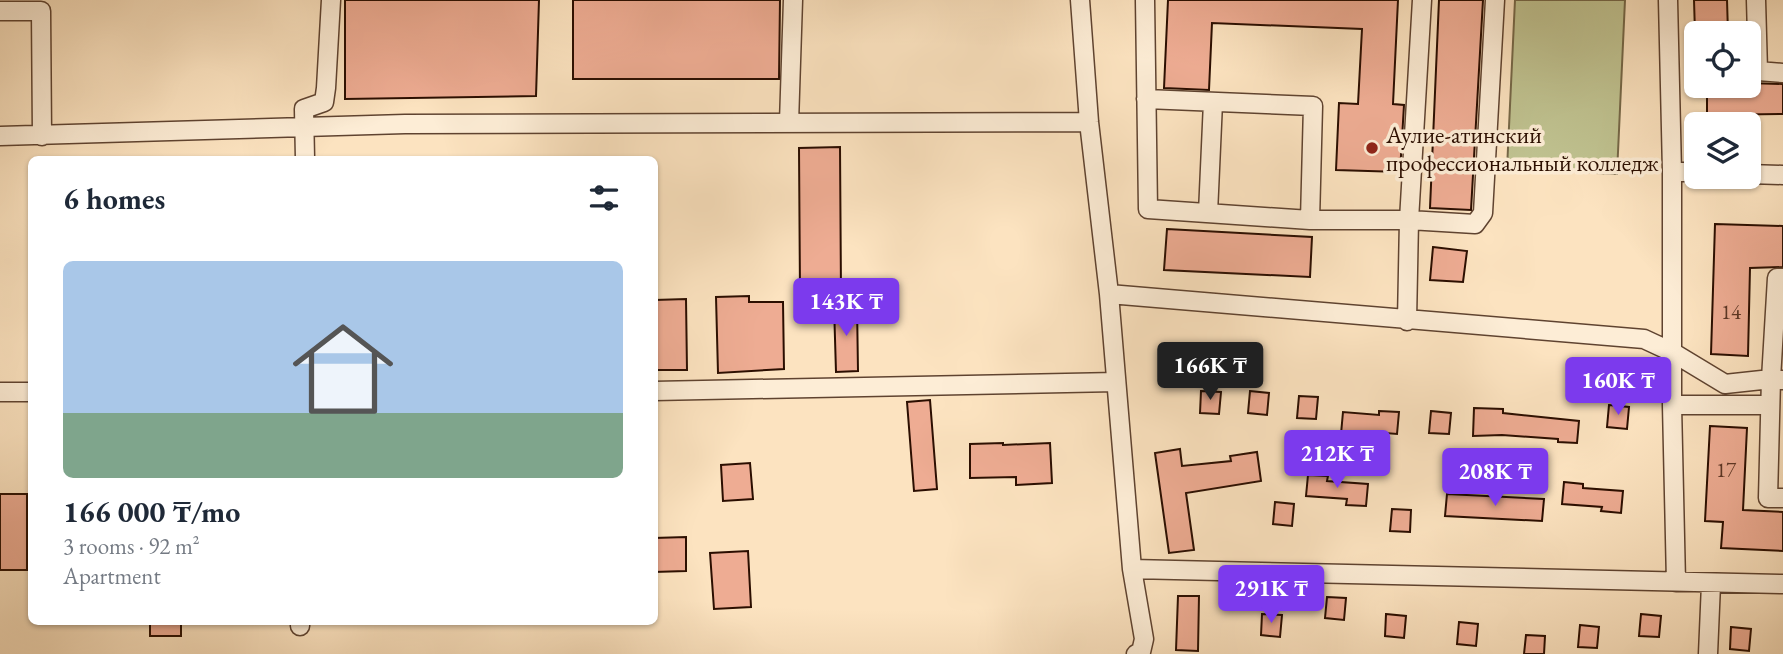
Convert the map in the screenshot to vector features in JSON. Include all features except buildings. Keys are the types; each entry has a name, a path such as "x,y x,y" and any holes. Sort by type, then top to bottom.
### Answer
{"street":[{"path":"304,156 304,109 324,102 331,0"},
{"path":"789,123 793,0"},
{"path":"1080,0 1089,122 1109,294 1132,569 1144,639 1140,653"},
{"path":"1145,0 1148,209 1310,220 1409,220 1475,224 1483,213 1495,0"},
{"path":"1407,321 1409,220 1422,0"},
{"path":"1668,0 1676,582"},
{"path":"1756,0 1758,71 1783,73"},
{"path":"0,11 41,12 42,136"},
{"path":"1146,99 1313,106 1310,220"},
{"path":"1208,213 1213,102"},
{"path":"0,136 304,126 1089,122"},
{"path":"1672,172 1684,172"},
{"path":"1761,174 1783,174"},
{"path":"1783,278 1777,278 1777,379 1770,405 1768,498 1783,498"},
{"path":"1109,294 1644,339 1672,352 1725,384 1777,379"},
{"path":"658,391 1116,382"},
{"path":"0,392 28,392"},
{"path":"1672,405 1770,405"},
{"path":"1132,569 1783,584"},
{"path":"1708,654 1711,584"}],"green space":[{"path":"1515,0 1625,0 1617,174 1507,169"}],"place":[{"name":"Аулие-атинский профессиональный колледж","path":"1372,148"}]}
